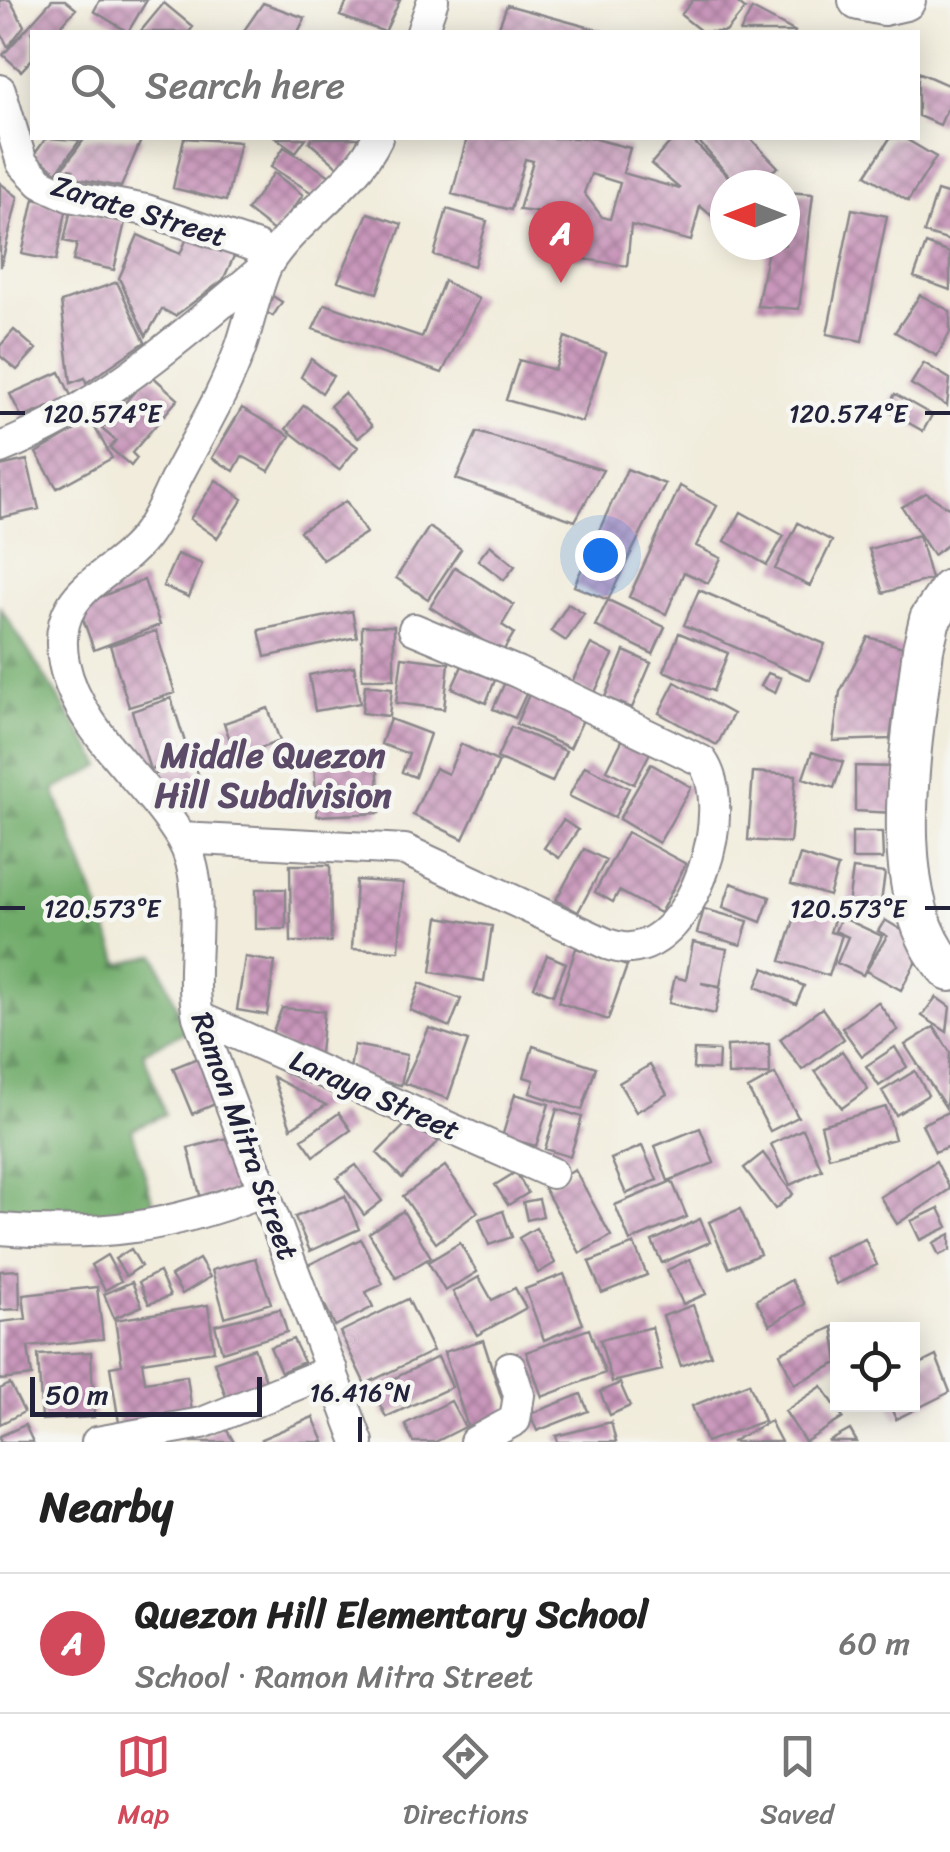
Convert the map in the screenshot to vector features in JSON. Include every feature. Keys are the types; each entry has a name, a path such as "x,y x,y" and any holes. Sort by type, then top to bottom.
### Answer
{"street":[{"path":"423,30 433,0"},
{"path":"858,0 883,5 906,0"},
{"name":"Zarate Street","path":"0,90 22,164 41,183 69,196 146,210 257,247 266,265"},
{"name":"Ramon Mitra Street","path":"358,1442 198,1017 192,984 192,865 181,838 95,726 64,663 63,634 68,609 79,592 146,535 164,507 218,404 258,299 266,265 375,140"},
{"path":"0,448 46,430 96,399 266,265"},
{"path":"950,590 930,618 923,649 907,834 912,892 930,946 950,971"},
{"path":"181,838 404,850 607,944 630,948 668,928 703,869 716,827 712,776 702,761 518,672 414,629"},
{"name":"Laraya Street","path":"198,1017 552,1173"},
{"path":"0,1229 117,1232 156,1226 264,1191"},
{"path":"475,1442 515,1420 520,1394 510,1367"},
{"path":"97,1442 202,1423 332,1370"}],"green space":[{"path":"0,607 102,766 54,790 120,964 155,954 187,1031 143,1052 165,1114 132,1129 155,1211 119,1217 0,1216"}],"building":[{"path":"0,0 10,0 24,26 8,47 0,31"},
{"path":"52,0 65,0 76,9 57,30 30,30 30,61 21,71 3,55"},
{"path":"100,0 147,0 129,30 94,11"},
{"path":"348,0 400,0 386,30 340,16"},
{"path":"693,0 734,0 745,9 728,30 700,30 681,15"},
{"path":"164,3 193,27 191,30 142,30"},
{"path":"263,3 305,18 299,30 244,30"},
{"path":"507,5 598,30 498,30"},
{"path":"752,9 792,30 741,30"},
{"path":"920,73 950,86 950,102 940,125 920,117"},
{"path":"45,140 80,140 57,172 34,155"},
{"path":"84,140 141,140 121,187 69,177 73,170 63,168"},
{"path":"184,140 240,142 226,201 173,188"},
{"path":"279,140 305,140 296,152"},
{"path":"310,140 360,140 345,173"},
{"path":"466,140 599,140 630,148 623,173 680,189 651,164 672,140 692,140 722,170 710,170 710,214 700,206 691,241 631,225 627,266 572,257 572,231 580,212 564,228 535,212 519,210 533,161 525,159 511,210 452,194","holes":["591,174 620,183 610,219 602,217 584,193"]},
{"path":"698,140 752,140 778,167 724,170"},
{"path":"889,140 907,140 936,157 908,201 866,175"},
{"path":"284,147 330,176 317,196 271,167"},
{"path":"274,173 303,195 275,232 247,210"},
{"path":"0,183 18,197 1,266 0,266"},
{"path":"937,191 950,195 950,241 924,233"},
{"path":"800,193 813,194 799,309 757,306 766,260 800,260"},
{"path":"34,199 67,207 56,261 22,254"},
{"path":"71,209 125,222 114,270 73,261 77,244 64,241"},
{"path":"447,209 487,221 474,266 434,255"},
{"path":"852,209 887,216 862,341 827,334"},
{"path":"368,213 402,224 377,293 338,281"},
{"path":"189,234 235,254 223,280 175,316 162,309 146,336 119,278 138,235 180,254"},
{"path":"926,244 950,253 950,290 914,277"},
{"path":"444,281 479,299 442,373 313,329 325,304 422,337"},
{"path":"117,282 145,342 86,383 85,378 71,383 61,302"},
{"path":"271,295 282,302 273,316 262,310"},
{"path":"920,295 950,311 950,332 937,356 895,332"},
{"path":"14,330 36,349 17,370 0,356 0,346"},
{"path":"565,337 606,353 582,422 506,400 519,360 555,370"},
{"path":"311,359 333,376 322,393 301,377"},
{"path":"924,363 950,379 947,406 911,384"},
{"path":"60,372 72,398 22,418 10,394"},
{"path":"150,374 178,399 132,453 137,458 131,466 110,448 116,441 102,429"},
{"path":"344,393 372,426 358,438 330,406"},
{"path":"895,394 932,415 923,431 886,410"},
{"path":"304,405 358,447 339,470 286,429"},
{"path":"242,408 290,436 269,471 242,456 234,471 212,458"},
{"path":"91,421 112,458 57,488 36,453"},
{"path":"477,432 603,470 575,521 456,479"},
{"path":"27,460 39,509 0,518 0,466"},
{"path":"627,469 665,484 608,600 574,586"},
{"path":"216,480 243,499 217,538 190,519"},
{"path":"680,486 717,506 696,546 721,558 708,583 684,572 666,614 629,597"},
{"path":"926,493 950,509 950,543 933,555 902,507"},
{"path":"346,501 366,533 323,560 300,531"},
{"path":"741,512 784,536 767,565 725,541"},
{"path":"798,523 832,541 810,586 775,569"},
{"path":"429,527 461,549 428,599 396,578"},
{"path":"919,535 931,579 883,593 869,549"},
{"path":"490,545 515,566 504,580 478,560"},
{"path":"177,554 202,564 189,597 163,586"},
{"path":"455,567 514,605 502,625 514,633 502,653 430,607"},
{"path":"144,580 160,625 94,650 83,619 92,600"},
{"path":"699,590 825,644 810,680 684,625"},
{"path":"608,600 665,627 653,654 595,626"},
{"path":"568,604 584,614 566,641 551,631"},
{"path":"352,611 357,637 265,657 259,630"},
{"path":"362,626 394,626 394,679 362,679"},
{"path":"156,631 175,693 129,707 110,645"},
{"path":"679,633 728,653 713,691 664,671"},
{"path":"868,637 903,647 890,739 833,741 840,692"},
{"path":"591,644 613,655 593,696 571,684"},
{"path":"624,651 651,663 632,708 605,697"},
{"path":"402,657 449,663 444,709 396,703"},
{"path":"354,666 360,703 315,711 309,675"},
{"path":"462,666 495,680 486,703 452,688"},
{"path":"768,673 781,678 775,693 761,686"},
{"path":"505,682 527,692 515,718 493,709"},
{"path":"675,682 733,714 717,745 659,713"},
{"path":"365,685 392,688 389,716 362,713"},
{"path":"532,688 586,713 570,748 516,724"},
{"path":"171,698 190,758 150,770 132,711"},
{"path":"268,708 280,741 236,757 224,723"},
{"path":"390,719 430,734 415,777 402,772 409,754 381,744"},
{"path":"511,727 566,751 552,782 497,758"},
{"path":"629,727 656,741 634,784 607,770"},
{"path":"461,744 499,762 463,839 413,815 435,768 448,774"},
{"path":"812,752 843,762 834,788 803,778"},
{"path":"377,756 380,813 317,816 314,759"},
{"path":"194,761 207,803 183,811 153,775"},
{"path":"651,764 691,787 659,843 619,819"},
{"path":"585,766 629,788 614,818 569,796"},
{"path":"855,766 897,767 895,813 855,811"},
{"path":"753,772 796,775 790,843 748,840"},
{"path":"563,820 578,830 559,858 544,848"},
{"path":"627,832 686,864 660,913 619,891 613,902 595,892"},
{"path":"852,832 882,832 883,859 852,859"},
{"path":"584,849 606,860 578,912 556,900"},
{"path":"800,855 838,867 829,896 791,884"},
{"path":"290,865 330,865 331,942 291,942"},
{"path":"853,869 885,873 880,910 848,905"},
{"path":"356,880 403,883 399,951 352,949"},
{"path":"731,883 770,897 761,922 723,907"},
{"path":"256,889 286,889 286,929 256,929"},
{"path":"799,904 835,916 830,932 842,935 829,976 781,961"},
{"path":"704,909 748,921 741,945 697,933"},
{"path":"439,917 492,926 484,981 431,972"},
{"path":"841,917 882,936 863,975 837,963 848,937 835,931"},
{"path":"885,920 925,944 901,990 866,971 887,936 878,931"},
{"path":"693,942 727,949 720,986 701,983 721,988 715,1014 669,1003 675,977 686,980"},
{"path":"576,948 627,966 608,1020 558,1002"},
{"path":"547,955 566,963 553,995 534,987"},
{"path":"245,957 275,962 267,1015 237,1010"},
{"path":"764,968 804,986 796,1004 756,987"},
{"path":"420,983 461,999 450,1027 410,1010"},
{"path":"936,997 950,1007 947,1032 922,1016"},
{"path":"878,1002 898,1030 862,1056 842,1028"},
{"path":"282,1008 324,1011 319,1064 270,1039"},
{"path":"822,1008 844,1039 802,1070 780,1039"},
{"path":"934,1027 950,1052 946,1108 905,1045"},
{"path":"429,1028 468,1041 448,1099 404,1083"},
{"path":"769,1044 770,1074 728,1075 727,1046"},
{"path":"354,1045 407,1055 401,1085 349,1075"},
{"path":"533,1046 596,1067 582,1110 530,1093 534,1080 524,1077"},
{"path":"895,1047 907,1067 879,1086 866,1066"},
{"path":"694,1050 719,1051 718,1070 693,1069"},
{"path":"842,1051 868,1089 842,1108 815,1071"},
{"path":"205,1055 224,1100 192,1114 173,1068"},
{"path":"650,1065 667,1094 636,1112 619,1083"},
{"path":"915,1071 928,1095 896,1115 882,1091"},
{"path":"775,1074 798,1117 770,1131 748,1089"},
{"path":"273,1077 326,1105 291,1128"},
{"path":"515,1094 549,1104 536,1146 502,1137"},
{"path":"886,1107 895,1139 829,1157 821,1125"},
{"path":"557,1109 582,1117 570,1157 545,1149"},
{"path":"950,1111 950,1146 935,1152 922,1124"},
{"path":"339,1113 351,1130 314,1156 302,1139"},
{"path":"413,1117 438,1142 402,1178 377,1153"},
{"path":"700,1128 714,1163 668,1181 655,1146"},
{"path":"803,1129 822,1170 790,1185 771,1144"},
{"path":"231,1137 244,1188 201,1199 188,1148"},
{"path":"642,1146 657,1180 626,1194 611,1159"},
{"path":"763,1153 793,1194 775,1209 744,1168"},
{"path":"936,1161 950,1189 897,1224 880,1197"},
{"path":"356,1165 382,1201 364,1215 337,1178"},
{"path":"445,1166 478,1212 436,1243 403,1196"},
{"path":"575,1170 611,1236 580,1253 544,1188"},
{"path":"516,1172 528,1193 508,1205 495,1185"},
{"path":"672,1181 687,1217 630,1241 615,1205"},
{"path":"345,1196 359,1229 310,1251 295,1217"},
{"path":"539,1199 543,1216 527,1220 523,1202"},
{"path":"939,1208 948,1227 920,1240 911,1221"},
{"path":"740,1209 760,1254 729,1268 709,1222"},
{"path":"403,1211 431,1257 396,1278 369,1233"},
{"path":"503,1211 512,1237 489,1245 479,1219"},
{"path":"700,1219 710,1242 662,1263 652,1241"},
{"path":"536,1228 555,1263 538,1273 519,1238"},
{"path":"950,1234 950,1250 939,1255 933,1243"},
{"path":"361,1239 383,1284 366,1292 373,1307 335,1326 306,1266"},
{"path":"865,1239 877,1265 836,1284 824,1257"},
{"path":"460,1243 477,1272 445,1291 428,1262"},
{"path":"634,1244 647,1275 602,1293 589,1262"},
{"path":"131,1249 141,1266 126,1276 115,1259"},
{"path":"107,1255 121,1281 105,1290 91,1265"},
{"path":"255,1258 271,1303 225,1317 212,1270"},
{"path":"199,1259 210,1277 182,1294 171,1276"},
{"path":"690,1259 706,1294 683,1304 667,1270"},
{"path":"19,1270 20,1309 0,1310 0,1271"},
{"path":"159,1272 170,1296 149,1304 139,1282"},
{"path":"564,1274 583,1324 544,1340 525,1289"},
{"path":"479,1277 492,1300 515,1288 526,1308 477,1335 453,1292"},
{"path":"791,1280 805,1304 770,1325 756,1300"},
{"path":"132,1282 142,1306 114,1318 104,1294"},
{"path":"97,1287 103,1339 28,1347 32,1376 0,1380 0,1322 26,1319 23,1295"},
{"path":"408,1299 433,1351 365,1384 340,1332"},
{"path":"208,1305 214,1351 142,1362 145,1382 187,1376 192,1412 120,1429 110,1367 122,1365 115,1320"},
{"path":"693,1305 711,1355 681,1366 663,1316"},
{"path":"280,1309 287,1332 222,1352 215,1325"},
{"path":"652,1327 662,1370 612,1382 600,1340"},
{"path":"830,1328 830,1367 794,1384 780,1353"},
{"path":"589,1329 605,1373 542,1397 526,1352"},
{"path":"293,1339 304,1362 281,1372 270,1347"},
{"path":"483,1340 508,1418 469,1431 444,1352"},
{"path":"254,1348 268,1386 227,1400 214,1362"},
{"path":"91,1352 94,1417 42,1420 38,1355"},
{"path":"936,1356 950,1392 920,1407 920,1364"},
{"path":"438,1357 452,1387 386,1417 372,1389"},
{"path":"620,1383 630,1406 610,1415 600,1392"},
{"path":"749,1383 764,1421 706,1442 692,1406"},
{"path":"10,1384 24,1412 0,1424 0,1389"},
{"path":"822,1386 830,1398 830,1412 839,1412 843,1418 805,1442 785,1411"},
{"path":"581,1394 588,1411 537,1431 530,1414"},
{"path":"451,1401 465,1427 435,1442 413,1442 405,1424"},
{"path":"313,1417 324,1442 261,1439"},
{"path":"770,1421 781,1442 731,1442"},
{"path":"611,1422 616,1442 558,1442 556,1436"},
{"path":"223,1424 234,1442 194,1442"},
{"path":"25,1425 33,1442 0,1442 0,1436"},
{"path":"850,1430 857,1442 828,1442"}],"place":[{"name":"Quezon Hill Elementary School","path":"561,283"}],"district":[{"name":"Middle Quezon Hill Subdivision","path":"273,775"}]}
